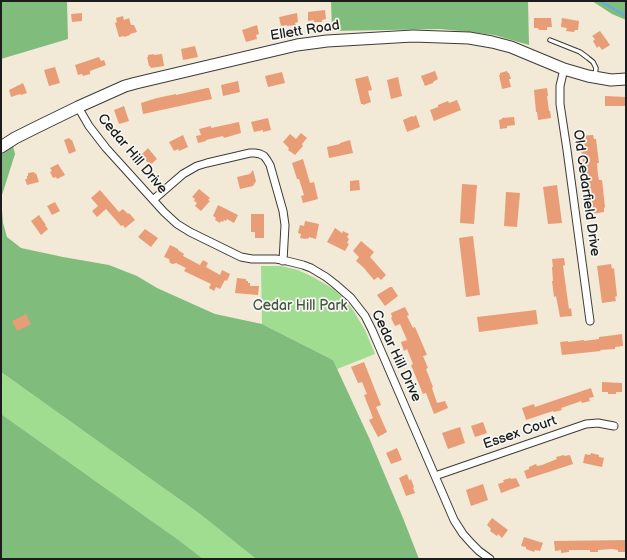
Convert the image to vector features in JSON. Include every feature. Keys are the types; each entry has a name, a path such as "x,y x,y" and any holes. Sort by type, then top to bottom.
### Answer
{"street":[{"name":"Ellett Road","path":"1,147 78,107 136,82 297,45 327,41 413,36 469,38 511,47 564,69 611,80 626,79"},
{"name":"Old Cedarfield Drive","path":"564,69 560,86 560,104 590,321"},
{"name":"Cedar Hill Drive","path":"78,107 96,136 164,212 177,224 241,257 252,259 276,259 303,265 326,277 342,289 365,316 372,330 451,513 460,530 479,552 490,559"},
{"path":"153,200 183,174 198,166 250,153 260,154 268,160 283,211 285,225 283,261"},
{"name":"Essex Court","path":"435,476 586,424 598,423 614,426"}],"lane":[{"path":"550,40 580,52 588,58 596,68 595,77"}],"green space":[{"path":"1,1 67,1 68,39 1,59"},
{"path":"331,1 528,1 529,45 494,35 440,29 332,31"},
{"path":"592,1 626,1 626,20 612,14"},
{"path":"13,146 15,154 1,198 1,153"},
{"path":"1,198 3,223 7,237 21,248 109,265 137,276 157,288 215,314 262,324 333,360 370,440 419,559 256,559 200,514 1,372"},
{"name":"Cedar Hill Park","path":"261,266 281,266 298,270 332,288 353,310 365,330 375,354 337,369 333,360 262,324"},
{"path":"1,372 200,514 256,559 203,559 180,541 1,414"},
{"path":"1,414 180,541 203,559 1,559"}],"building":[{"path":"325,10 326,19 322,20 322,22 314,22 314,20 308,21 308,12"},
{"path":"82,13 82,21 72,22 71,14"},
{"path":"297,13 298,22 295,23 296,25 281,26 279,17"},
{"path":"123,16 124,20 129,18 131,25 134,25 137,32 124,37 119,37 115,23 117,22 116,18"},
{"path":"534,18 551,18 552,27 547,27 547,30 539,30 538,28 534,28"},
{"path":"562,18 579,21 578,30 575,30 574,32 566,31 567,28 561,27"},
{"path":"257,25 259,34 256,35 257,39 246,42 242,30"},
{"path":"600,31 610,45 602,50 599,46 597,48 593,41 595,39 592,36"},
{"path":"195,46 198,57 183,60 181,49"},
{"path":"162,54 164,66 151,68 149,66 147,57 148,55"},
{"path":"99,57 101,61 104,60 106,65 90,71 90,74 83,76 82,74 78,75 75,65"},
{"path":"55,67 60,83 49,86 44,70"},
{"path":"435,71 438,79 425,86 421,76"},
{"path":"507,71 511,79 509,79 511,87 502,89 499,75 500,73"},
{"path":"282,72 285,83 268,87 265,76"},
{"path":"368,76 372,90 368,91 371,102 363,105 361,104 355,79"},
{"path":"398,77 402,96 391,99 387,80"},
{"path":"238,81 240,92 223,96 221,85"},
{"path":"23,83 27,93 11,97 9,90"},
{"path":"209,88 212,99 143,114 141,103 157,98"},
{"path":"547,88 551,118 538,120 534,90"},
{"path":"605,96 626,97 626,106 605,106"},
{"path":"457,100 461,110 434,121 430,110 448,101 449,103"},
{"path":"124,106 129,121 119,124 114,110"},
{"path":"416,115 420,127 407,132 403,120"},
{"path":"514,117 515,125 500,129 499,120 502,118"},
{"path":"268,118 271,130 254,132 251,122"},
{"path":"239,122 241,133 198,143 196,136 201,135 199,129"},
{"path":"301,133 307,138 302,144 303,146 295,155 288,150 289,148 283,142 290,134 296,139"},
{"path":"183,135 188,147 179,151 178,149 174,151 169,142"},
{"path":"593,135 594,139 596,139 599,163 597,163 598,175 599,180 602,180 605,207 604,212 591,214 579,136"},
{"path":"69,138 72,140 76,151 69,154 64,140"},
{"path":"350,140 353,153 329,158 327,147"},
{"path":"148,148 157,159 150,165 141,155"},
{"path":"303,159 310,183 314,182 318,199 303,203 301,196 304,195 292,163"},
{"path":"58,164 65,175 57,179 56,177 53,178 50,168"},
{"path":"253,170 256,181 253,186 240,189 237,177 250,174"},
{"path":"34,172 35,174 36,173 39,182 27,185 25,179 27,179 28,173"},
{"path":"359,180 360,190 350,191 350,181"},
{"path":"462,184 477,185 474,224 460,223"},
{"path":"557,185 562,223 548,224 543,187"},
{"path":"199,189 210,198 208,200 210,201 201,211 195,206 197,203 192,197"},
{"path":"100,190 119,212 123,209 135,220 125,228 123,225 121,226 106,209 97,217 92,211 98,206 91,198"},
{"path":"506,192 520,193 517,227 504,226"},
{"path":"55,202 60,211 52,215 47,206"},
{"path":"218,205 238,215 234,223 227,219 223,222 221,221 220,223 215,220 216,218 213,216"},
{"path":"251,214 264,214 264,238 255,238 255,232 251,232"},
{"path":"39,215 48,229 41,235 31,221"},
{"path":"305,221 319,224 316,239 309,237 308,239 300,238 301,234 298,233 300,225 304,226"},
{"path":"335,228 342,233 343,231 349,234 347,237 349,239 347,243 349,244 345,251 327,242"},
{"path":"145,229 158,238 151,247 138,237"},
{"path":"473,236 480,295 466,297 459,238"},
{"path":"361,241 374,252 370,257 386,275 381,280 378,277 374,280 356,261 359,257 353,251"},
{"path":"170,245 184,254 183,256 200,265 203,260 208,263 206,267 220,275 222,270 230,274 227,281 225,280 220,289 216,287 214,291 209,288 211,284 184,271 186,268 176,263 170,263 169,259 164,257"},
{"path":"564,258 565,265 563,266 567,295 569,309 571,308 572,316 560,317 556,296 554,297 552,259"},
{"path":"611,264 612,269 614,268 617,296 615,297 616,301 602,303 597,266"},
{"path":"237,278 246,279 248,283 250,283 250,286 259,286 258,295 235,293"},
{"path":"392,287 398,296 385,306 377,295"},
{"path":"405,307 409,315 407,316 413,328 415,327 427,355 423,356 428,368 426,369 437,403 445,401 448,408 434,414 426,393 423,394 411,365 413,364 407,349 404,351 401,342 407,340 400,324 395,326 391,318 391,313"},
{"path":"536,310 538,324 479,332 477,317"},
{"path":"26,314 31,324 17,331 12,321"},
{"path":"622,334 623,346 615,347 615,349 562,355 560,342 584,341 599,339 599,337"},
{"path":"364,362 381,405 376,407 387,432 378,437 369,420 373,418 364,395 367,394 362,382 358,383 351,367"},
{"path":"602,382 622,383 622,392 608,394 608,392 602,392"},
{"path":"591,388 594,397 589,398 590,401 582,403 581,401 561,408 562,410 553,411 526,420 522,408 534,404 535,407"},
{"path":"483,422 487,433 475,437 471,426"},
{"path":"460,427 465,443 448,449 442,433"},
{"path":"397,448 402,460 391,464 386,453"},
{"path":"591,453 604,458 602,467 583,463 585,454 590,455"},
{"path":"570,455 573,464 527,479 524,471 529,469 529,467 536,464 537,466 542,465 557,459 556,457"},
{"path":"407,474 409,480 411,479 415,493 406,496 399,478"},
{"path":"516,478 520,486 501,493 498,484 504,482 503,480"},
{"path":"483,484 488,500 471,506 466,490"},
{"path":"492,518 508,530 502,538 498,534 497,536 490,531 491,529 487,525"},
{"path":"524,537 543,543 540,551 535,550 534,552 521,546"},
{"path":"626,540 626,552 618,552 618,550 612,549 598,550 598,552 590,552 590,550 569,550 569,552 561,553 561,550 555,551 554,541"}],"waterway":[{"path":"600,1 626,16"}]}
